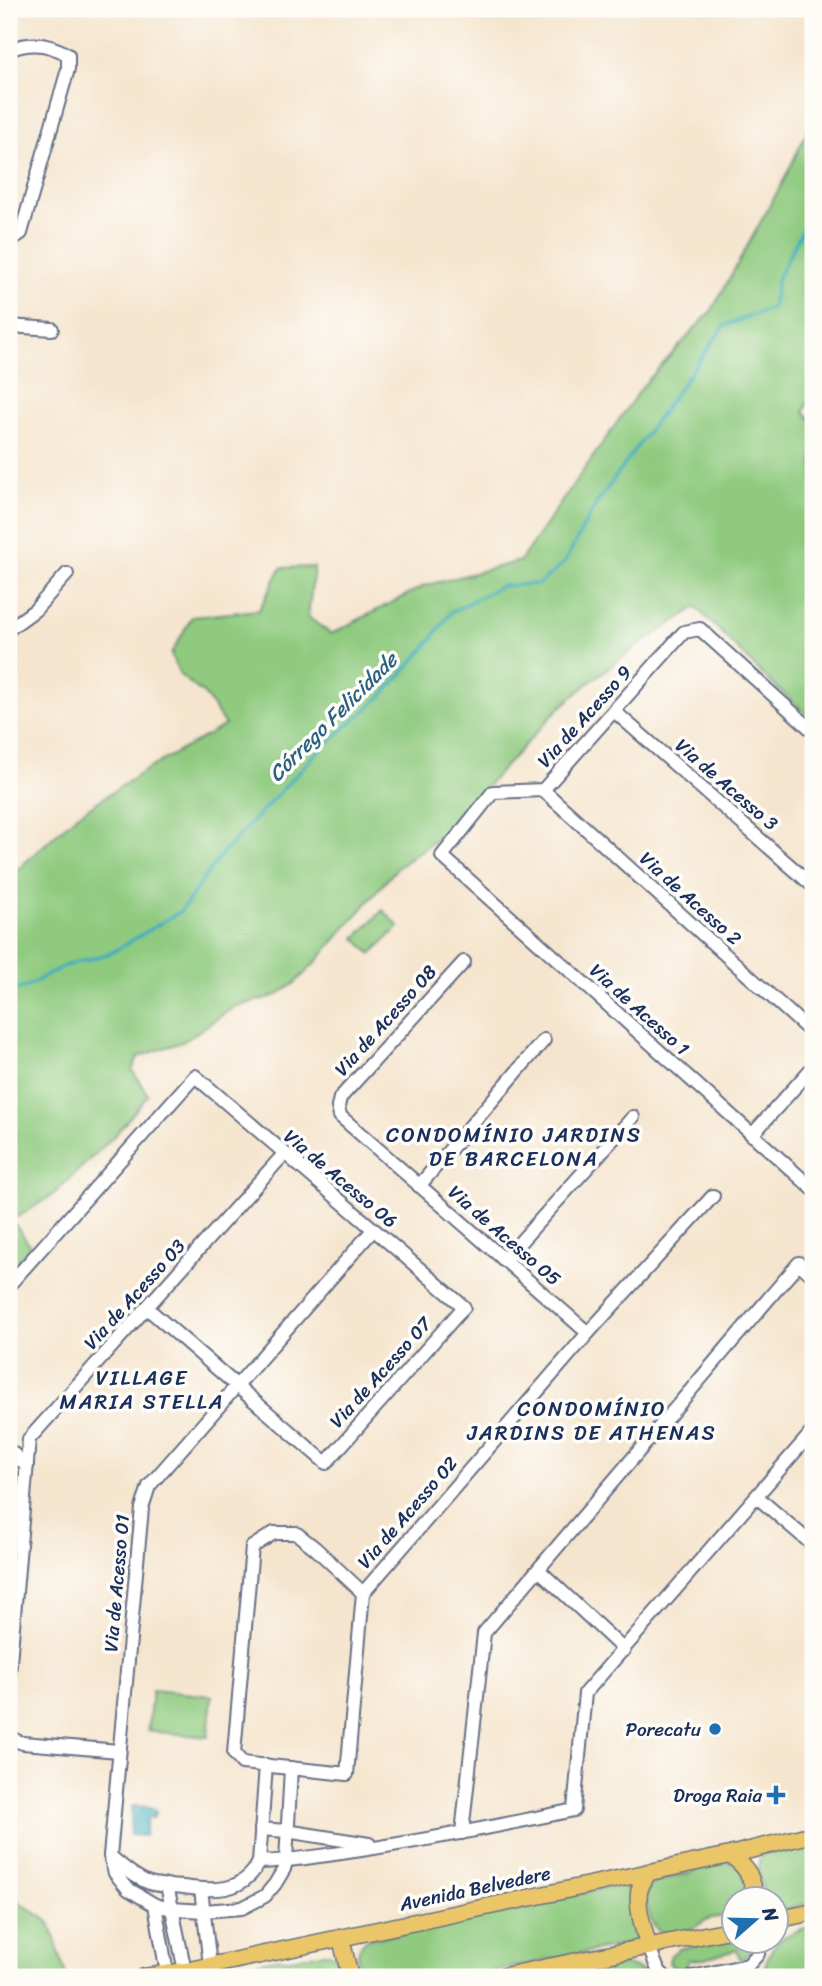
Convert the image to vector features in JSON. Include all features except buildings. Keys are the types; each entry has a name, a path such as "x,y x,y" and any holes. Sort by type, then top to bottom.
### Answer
{"main road":[{"name":"Avenida Belvedere","path":"144,1977 185,1971 730,1855 813,1834"},
{"path":"730,1855 743,1864 753,1884"},
{"path":"648,1872 640,1889 639,1900 643,1930 649,1947"},
{"path":"790,1917 813,1912"},
{"path":"500,1977 720,1932"},
{"path":"341,1938 350,1977"}],"street":[{"path":"9,50 21,45 41,44 56,48 68,55 68,69 21,233 9,241"},
{"path":"9,326 52,329"},
{"path":"9,629 35,610 67,574"},
{"name":"Via de Acesso 9","path":"442,856 493,792 543,790 684,632 700,629 813,732"},
{"name":"Via de Acesso 3","path":"614,711 813,887"},
{"name":"Via de Acesso 2","path":"543,790 813,1034"},
{"name":"Via de Acesso 1","path":"442,856 813,1189"},
{"name":"Via de Acesso 08","path":"338,1107 340,1098 464,962"},
{"path":"419,1186 544,1040"},
{"path":"752,1135 813,1067"},
{"name":"Via de Acesso 06","path":"9,1285 195,1076 464,1307"},
{"name":"Via de Acesso 05","path":"338,1107 340,1116 347,1123 588,1333"},
{"path":"504,1260 633,1117"},
{"name":"Via de Acesso 03","path":"9,1674 29,1439 284,1154"},
{"name":"Via de Acesso 02","path":"291,1768 348,1774 363,1593 588,1333 713,1196"},
{"name":"Via de Acesso 01","path":"110,1856 142,1508 149,1486 373,1230"},
{"path":"462,1833 484,1633 799,1263 813,1276"},
{"name":"Via de Acesso 07","path":"238,1386 326,1463 464,1307"},
{"path":"147,1308 238,1386"},
{"path":"258,1863 462,1833 574,1810 585,1693 813,1431"},
{"path":"9,1450 27,1466"},
{"path":"757,1497 813,1545"},
{"path":"110,1856 115,1873 128,1889 155,1905 204,1911 242,1908 265,1896 284,1869 286,1861 291,1768 242,1763 234,1753 253,1547 274,1533 296,1533 363,1593"},
{"path":"539,1570 624,1650"},
{"path":"9,1735 23,1743 120,1751"},
{"path":"110,1856 133,1874 150,1882 221,1890 240,1883 258,1863 266,1765"},
{"path":"261,1829 384,1846"},
{"path":"167,1885 185,1971"},
{"path":"201,1889 210,1965"},
{"path":"155,1905 167,1973"},
{"path":"649,1947 658,1970 665,1977"},
{"path":"692,1977 749,1971 758,1954"}],"green space":[{"path":"813,119 813,391 804,411 813,422 813,720 767,679 696,607 628,653 556,711 441,836 397,868 295,983 275,996 234,1007 184,1041 138,1057 132,1070 148,1095 117,1133 54,1194 18,1217 9,1214 9,874 17,870 76,816 146,770 225,725 205,695 180,675 171,654 192,617 259,610 281,568 314,567 308,617 331,634 424,586 520,561 642,387 712,310 785,178"},
{"path":"383,910 399,927 371,954 355,938"},
{"path":"9,1221 14,1223 31,1247 9,1273"},
{"path":"152,1690 212,1696 208,1737 148,1731"},
{"path":"809,1845 812,1849 813,1902 790,1908 790,1884 761,1884 759,1864 762,1854"},
{"path":"726,1861 740,1867 745,1884 720,1884 720,1917 708,1919 687,1931 665,1934 658,1931 652,1922 647,1904 652,1885 657,1881 694,1872 703,1864"},
{"path":"624,1884 632,1902 636,1925 636,1938 631,1943 467,1977 362,1977 358,1953 366,1940"},
{"path":"9,1895 50,1923 66,1975 9,1977"},
{"path":"813,1926 813,1977 762,1977 769,1954 790,1954 792,1933"},
{"path":"720,1940 722,1954 688,1960 687,1970 672,1967 669,1962 671,1955 679,1949"},
{"path":"330,1953 340,1959 345,1977 190,1977 278,1958 289,1959"},
{"path":"624,1964 649,1977 605,1977 609,1968"}],"water":[{"path":"132,1806 151,1807 156,1812 153,1818 147,1819 145,1836 130,1835"}],"waterway":[{"name":"Córrego Felicidade","path":"9,990 26,987 64,966 111,953 181,911 220,856 321,748 382,696 425,648 451,612 501,586 539,584 564,563 596,504 724,326 772,308 778,277 813,209"}],"place":[{"name":"Porecatu","path":"715,1729"},
{"name":"Droga Raia","path":"776,1795"}],"district":[{"name":"CONDOMÍNIO JARDINS DE BARCELONA","path":"514,1147"},
{"name":"VILLAGE MARIA STELLA","path":"142,1390"},
{"name":"CONDOMÍNIO JARDINS DE ATHENAS","path":"592,1421"}]}
